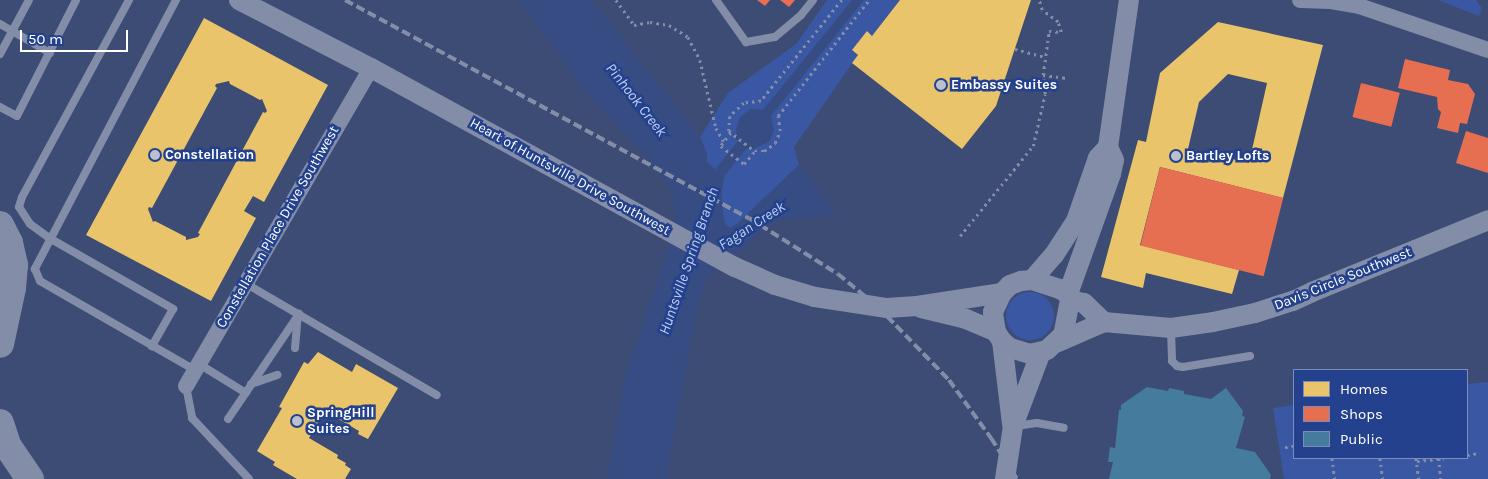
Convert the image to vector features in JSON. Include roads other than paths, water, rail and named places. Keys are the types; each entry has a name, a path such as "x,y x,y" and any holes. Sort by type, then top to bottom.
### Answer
{"highway":[{"path":"0,225 9,243 14,265 12,288 0,344"},
{"path":"0,423 7,445 30,479"}],"street":[{"name":"Heart of Huntsville Drive Southwest","path":"239,0 371,68 735,267 776,285 815,297 878,307 917,306 1002,293"},
{"path":"1058,342 1066,328 1069,297 1111,174 1114,160 1108,147 1128,0"},
{"path":"1300,0 1331,1 1359,6 1488,50"},
{"name":"Constellation Place Drive Southwest","path":"186,386 371,68"},
{"path":"1032,280 1054,255 1076,221 1098,158 1108,147"},
{"name":"Davis Circle Southwest","path":"1104,322 1171,328 1213,322 1293,302 1312,292 1488,220"},
{"path":"999,336 1020,352 1041,352 1058,342 1104,322 1084,303 1042,282 1032,280 1015,283 1002,293 994,312 1013,426"},
{"name":"Heart of Huntsville Drive Southwest","path":"917,306 966,319 999,336"},
{"path":"1005,479 1013,426 1041,352"}],"lane":[{"path":"0,54 29,0"},
{"path":"0,107 17,116 76,0"},
{"path":"129,0 22,197 19,207 23,216 30,224 51,239 173,309 152,346"},
{"path":"176,0 35,269 40,281 152,346 246,393"},
{"path":"716,0 746,42 775,37 801,15 813,0"},
{"path":"0,24 50,53"},
{"path":"246,283 437,395"},
{"path":"295,348 299,314"},
{"path":"228,419 299,314"},
{"path":"1171,328 1172,361 1177,366 1183,367 1250,356"},
{"path":"251,384 277,374"},
{"path":"186,386 192,418 249,479"},
{"path":"1013,426 1037,423 1064,428"}],"water":[{"path":"519,0 592,0 700,137 707,154 707,162 715,170 738,141 735,139 740,117 751,109 763,110 852,0 864,0 771,116 774,131 769,142 750,150 747,148 724,176 721,196 723,214 725,224 730,228 737,224 799,165 813,181 835,214 775,221 706,278 695,318 666,479 607,479 625,376 674,231 675,210 670,188 644,154 589,97"}],"railway":[{"path":"345,0 749,218 838,274 878,307 949,380 991,438 1017,479"}],"place":[{"name":"Embassy Suites","path":"941,85"},
{"name":"Constellation","path":"155,155"},
{"name":"Bartley Lofts","path":"1176,156"},
{"name":"SpringHill Suites","path":"297,421"}],"water label":[{"name":"Pinhook Creek","path":"636,100"},
{"name":"Fagan Creek","path":"752,226"},
{"name":"Huntsville Spring Branch","path":"689,261"}]}
